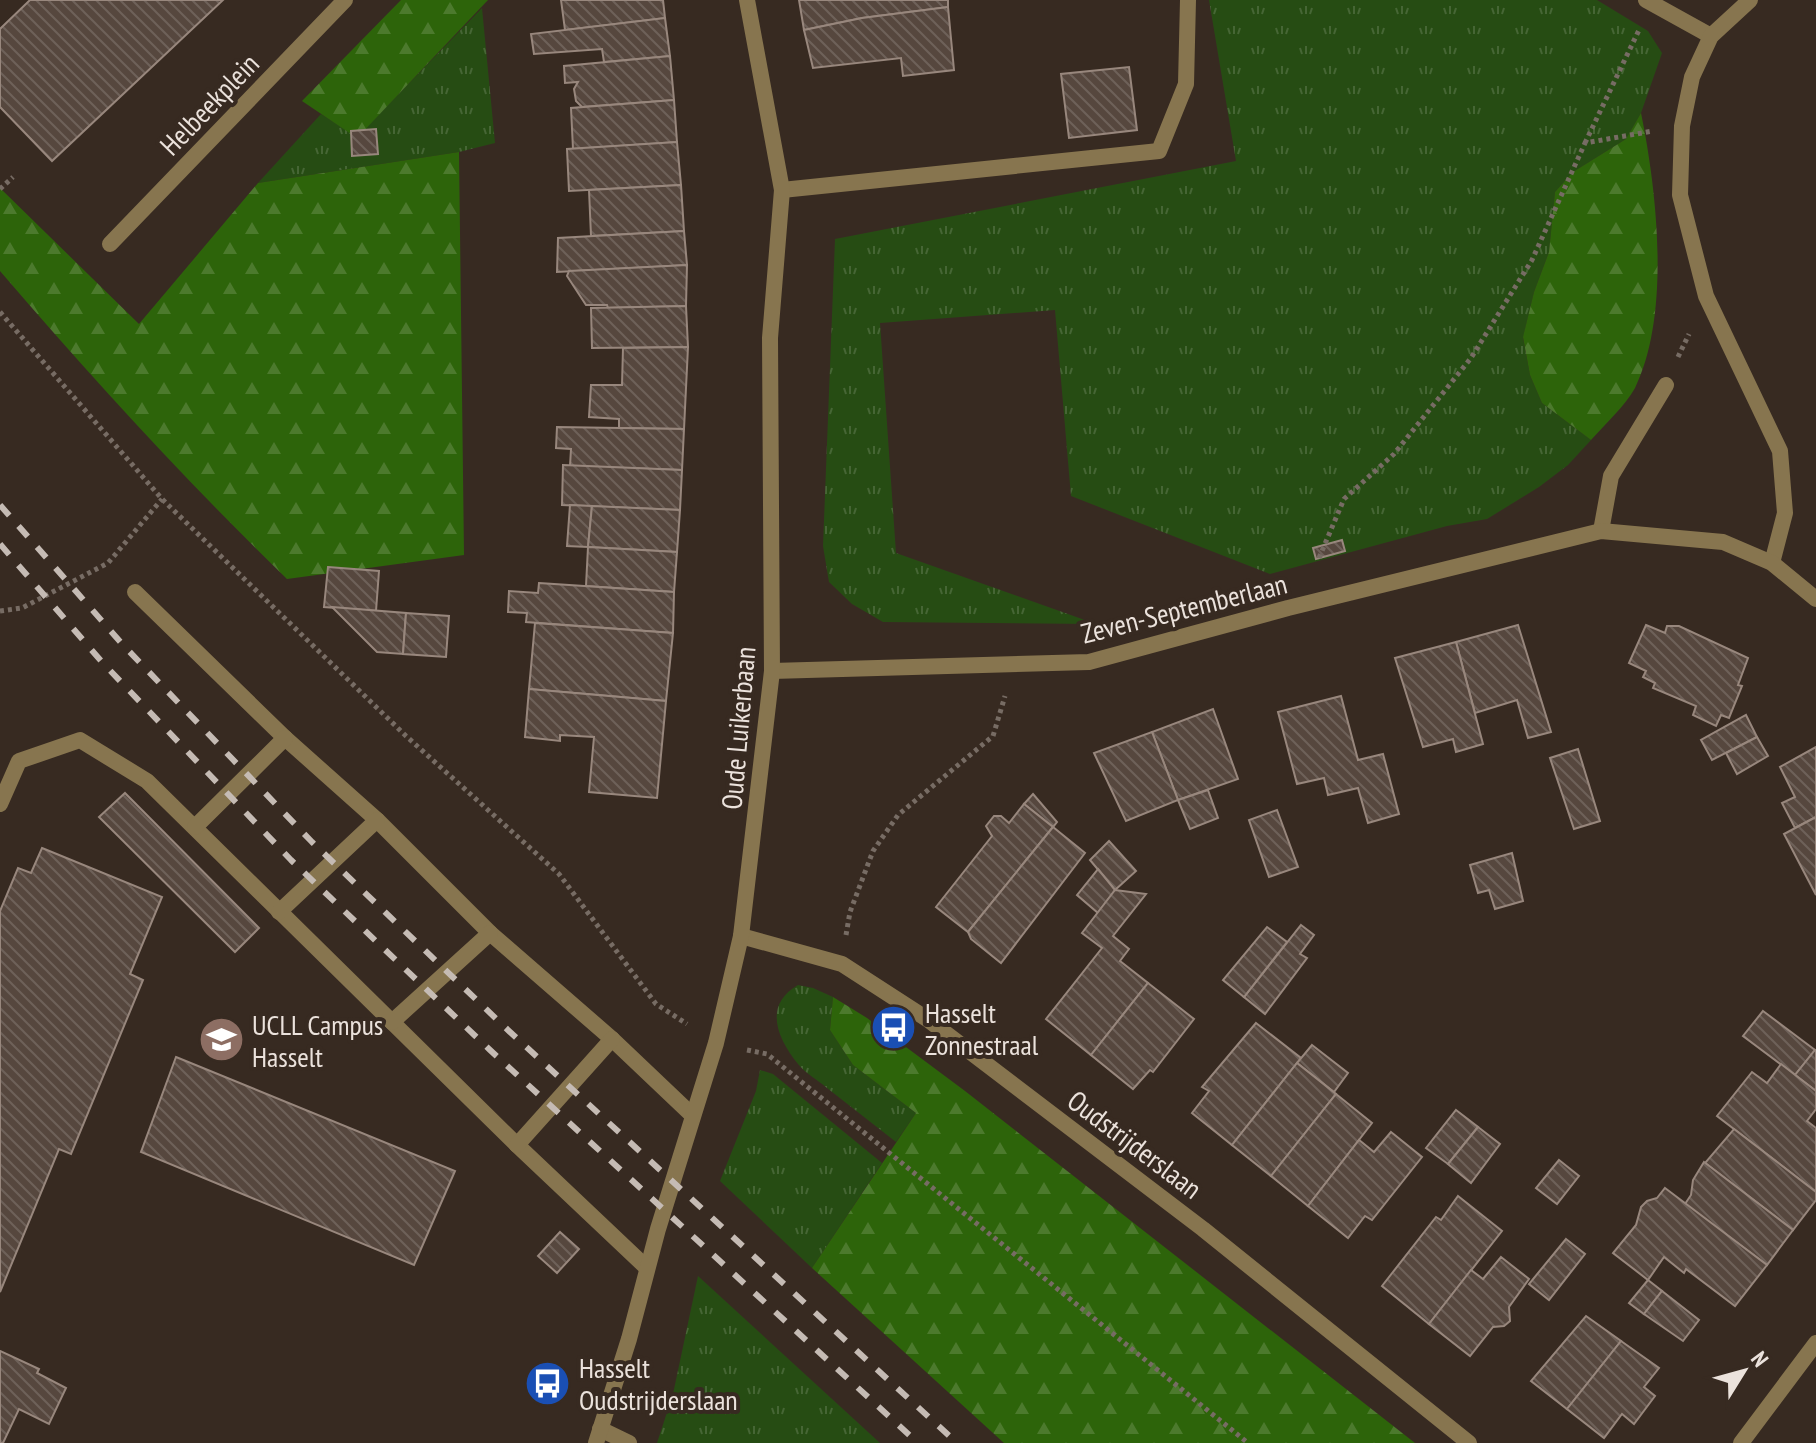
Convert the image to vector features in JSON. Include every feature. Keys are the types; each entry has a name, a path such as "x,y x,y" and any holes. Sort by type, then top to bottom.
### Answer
{"street":[{"name":"Helbeekplein","path":"110,244 345,0"},
{"name":"Oude Luikerbaan","path":"598,1436 716,1043 741,936 772,671 770,338 782,190 747,0"},
{"path":"782,190 1159,151 1186,84 1188,0"},
{"path":"1750,0 1711,36 1692,77 1682,126 1680,195 1706,296 1780,451 1785,513 1772,563"},
{"path":"1649,2 1711,36"},
{"path":"1601,531 1611,476 1666,385"},
{"name":"Zeven-Septemberlaan","path":"772,671 1089,662 1303,604 1601,531 1723,542 1772,563 1816,599"},
{"path":"135,592 285,738 377,820 490,933 612,1039 692,1115"},
{"path":"195,827 285,738"},
{"path":"0,804 19,761 80,740 147,781 517,1145 647,1268"},
{"path":"279,912 377,820"},
{"path":"392,1022 490,933"},
{"name":"Oudstrijderslaan","path":"741,936 842,964 927,1019 1203,1229 1469,1443"},
{"path":"517,1145 612,1039"},
{"path":"1741,1443 1816,1343"},
{"path":"598,1436 629,1443"}],"path":[{"path":"1319,558 1344,499 1394,454 1471,358 1532,260 1649,2"},
{"path":"1585,143 1682,126"},
{"path":"0,189 13,177"},
{"path":"1666,385 1706,296"},
{"path":"0,312 162,499 406,736 559,874 656,1004 716,1043 767,1054 1248,1443"},
{"path":"0,611 22,608 108,563 162,499"},
{"path":"842,964 850,912 873,851 898,815 993,736 1014,664"}],"green space":[{"path":"401,0 488,0 357,138 302,101"},
{"path":"1209,0 1597,0 1648,31 1662,53 1641,113 1626,139 1573,172 1555,192 1549,252 1534,292 1523,338 1530,375 1542,403 1591,440 1568,465 1487,519 1447,526 1270,574 1071,496 1055,310 880,323 896,553 1096,624 883,622 852,604 829,582 823,546 835,239 1236,161"},
{"path":"482,8 495,143 459,152 258,183 321,114 357,137"},
{"path":"1641,113 1656,215 1657,289 1653,325 1635,388 1591,440 1542,403 1530,375 1523,337 1534,292 1549,252 1555,192 1573,172 1626,139"},
{"path":"459,152 464,555 287,579 140,428 0,271 0,188 139,324 258,183"},
{"path":"798,985 833,997 830,1030 853,1065 916,1113 896,1142 804,1070 784,1044 777,1012 787,993"},
{"path":"833,997 867,1018 965,1091 1415,1443 1004,1443 812,1268 916,1113 853,1065 830,1030"},
{"path":"760,1070 773,1074 882,1163 812,1268 720,1181 756,1091"},
{"path":"698,1276 880,1443 657,1443 673,1394"}],"building":[{"path":"30,0 223,0 52,161 0,107 0,29"},
{"path":"561,0 663,0 665,18 565,30"},
{"path":"799,0 948,0 948,7 862,18 804,30"},
{"path":"948,7 954,70 903,76 901,58 813,68 804,30 862,18"},
{"path":"665,18 670,56 604,62 602,49 534,54 531,34"},
{"path":"670,56 674,100 582,107 576,101 574,89 578,82 565,83 564,66"},
{"path":"1129,67 1137,130 1069,138 1061,74"},
{"path":"674,100 677,142 573,149 571,108"},
{"path":"376,129 378,154 352,156 351,131"},
{"path":"677,142 681,185 569,191 567,149"},
{"path":"681,185 684,231 591,236 589,190"},
{"path":"684,231 687,265 557,272 558,238"},
{"path":"687,265 686,306 608,308 607,305 586,305 567,276 569,271"},
{"path":"686,306 688,347 592,348 591,308"},
{"path":"688,347 684,429 619,428 619,419 589,417 591,385 622,385 623,348"},
{"path":"557,427 684,429 682,470 570,466 571,449 556,448"},
{"path":"563,465 682,470 680,510 562,505"},
{"path":"570,505 592,506 588,547 567,546"},
{"path":"592,506 680,510 677,552 588,547"},
{"path":"1342,540 1345,551 1316,559 1313,548"},
{"path":"588,547 677,552 674,592 586,586"},
{"path":"328,567 379,571 376,611 324,607"},
{"path":"539,583 674,592 673,633 526,622 527,613 508,612 509,591 538,593"},
{"path":"332,607 406,613 403,654 377,652"},
{"path":"406,613 449,616 446,657 403,654"},
{"path":"535,623 673,633 666,701 529,689"},
{"path":"1518,625 1551,732 1528,738 1517,700 1475,713 1456,642"},
{"path":"1646,625 1665,633 1667,626 1679,626 1748,658 1738,685 1742,686 1729,718 1721,715 1716,726 1693,715 1696,706 1653,688 1655,683 1643,677 1646,671 1629,663"},
{"path":"1456,642 1483,744 1456,752 1453,739 1423,747 1395,658"},
{"path":"529,689 666,701 657,798 589,792 594,737 560,735 560,741 525,737"},
{"path":"1341,696 1358,760 1383,754 1399,814 1368,823 1358,788 1328,795 1324,778 1297,784 1278,712"},
{"path":"1213,709 1238,779 1178,800 1152,732"},
{"path":"1746,715 1757,737 1712,760 1701,740"},
{"path":"1152,732 1178,800 1126,821 1094,753"},
{"path":"1757,737 1768,756 1737,774 1726,753"},
{"path":"1816,747 1816,817 1795,828 1782,803 1795,797 1780,767"},
{"path":"1578,749 1600,821 1574,829 1550,758"},
{"path":"1208,790 1218,818 1190,829 1178,800"},
{"path":"125,793 259,928 235,952 99,817"},
{"path":"1033,794 1057,822 1053,827 1024,804"},
{"path":"1024,804 1053,827 968,932 936,907 992,836 986,826 994,816 1001,816 1009,823"},
{"path":"1277,810 1298,867 1269,877 1249,820"},
{"path":"1816,817 1816,895 1784,834"},
{"path":"1053,827 1085,853 1001,963 971,939 968,932"},
{"path":"1109,841 1136,871 1115,890 1090,860"},
{"path":"42,848 162,897 130,974 143,980 71,1154 59,1149 0,1292 0,911 18,868 31,873"},
{"path":"1512,853 1523,901 1495,909 1489,890 1478,893 1470,865"},
{"path":"1098,869 1115,890 1098,913 1077,895"},
{"path":"1115,890 1146,894 1113,936 1129,949 1120,961 1148,983 1091,1055 1046,1019 1102,948 1082,933"},
{"path":"1301,925 1314,935 1300,954 1307,958 1265,1014 1244,997"},
{"path":"1267,927 1287,942 1244,997 1223,980"},
{"path":"1148,983 1194,1019 1153,1072 1150,1070 1133,1089 1091,1055"},
{"path":"1763,1011 1815,1050 1795,1075 1743,1036"},
{"path":"1256,1023 1301,1058 1232,1145 1192,1113 1209,1091 1202,1087"},
{"path":"1312,1045 1348,1073 1334,1092 1297,1063"},
{"path":"1816,1051 1816,1091 1795,1075"},
{"path":"176,1057 455,1171 414,1265 141,1152"},
{"path":"1297,1063 1336,1094 1271,1176 1232,1145"},
{"path":"1781,1064 1816,1091 1816,1109 1807,1121 1816,1128 1816,1192 1717,1116 1752,1072 1767,1083"},
{"path":"1336,1094 1372,1123 1308,1206 1271,1176"},
{"path":"1456,1110 1478,1127 1448,1164 1426,1148"},
{"path":"1478,1127 1500,1144 1471,1183 1448,1164"},
{"path":"1734,1129 1816,1192 1816,1200 1793,1230 1705,1163"},
{"path":"1391,1132 1422,1157 1372,1220 1365,1216 1348,1238 1308,1206 1359,1140 1374,1152"},
{"path":"1559,1160 1579,1176 1557,1204 1536,1188"},
{"path":"1704,1162 1793,1230 1767,1265 1685,1204 1691,1195 1693,1180"},
{"path":"1665,1188 1767,1265 1735,1306 1686,1269 1684,1273 1664,1257 1648,1280 1613,1253 1636,1225 1641,1207 1657,1198"},
{"path":"1458,1196 1502,1231 1429,1324 1382,1286 1436,1217 1441,1220"},
{"path":"560,1232 579,1249 557,1273 538,1256"},
{"path":"1566,1239 1585,1254 1549,1300 1529,1284"},
{"path":"1501,1257 1529,1279 1509,1307 1510,1321 1504,1326 1493,1327 1470,1356 1429,1324 1471,1270 1483,1279"},
{"path":"1648,1280 1662,1291 1644,1314 1629,1303"},
{"path":"1662,1291 1699,1320 1683,1341 1644,1314"},
{"path":"1586,1316 1621,1341 1567,1409 1531,1381"},
{"path":"1621,1341 1659,1368 1644,1387 1655,1396 1634,1424 1622,1414 1604,1438 1567,1409"},
{"path":"0,1351 39,1369 37,1373 66,1388 49,1424 19,1409 3,1443 0,1443"}],"railway":[{"path":"0,505 124,646 312,842 510,1032 957,1443"},
{"path":"0,544 102,662 291,860 490,1050 918,1443"}],"place":[{"name":"Hasselt Zonnestraal","path":"894,1028"},
{"name":"UCLL Campus Hasselt","path":"221,1040"},
{"name":"Hasselt Oudstrijderslaan","path":"548,1383"}]}
